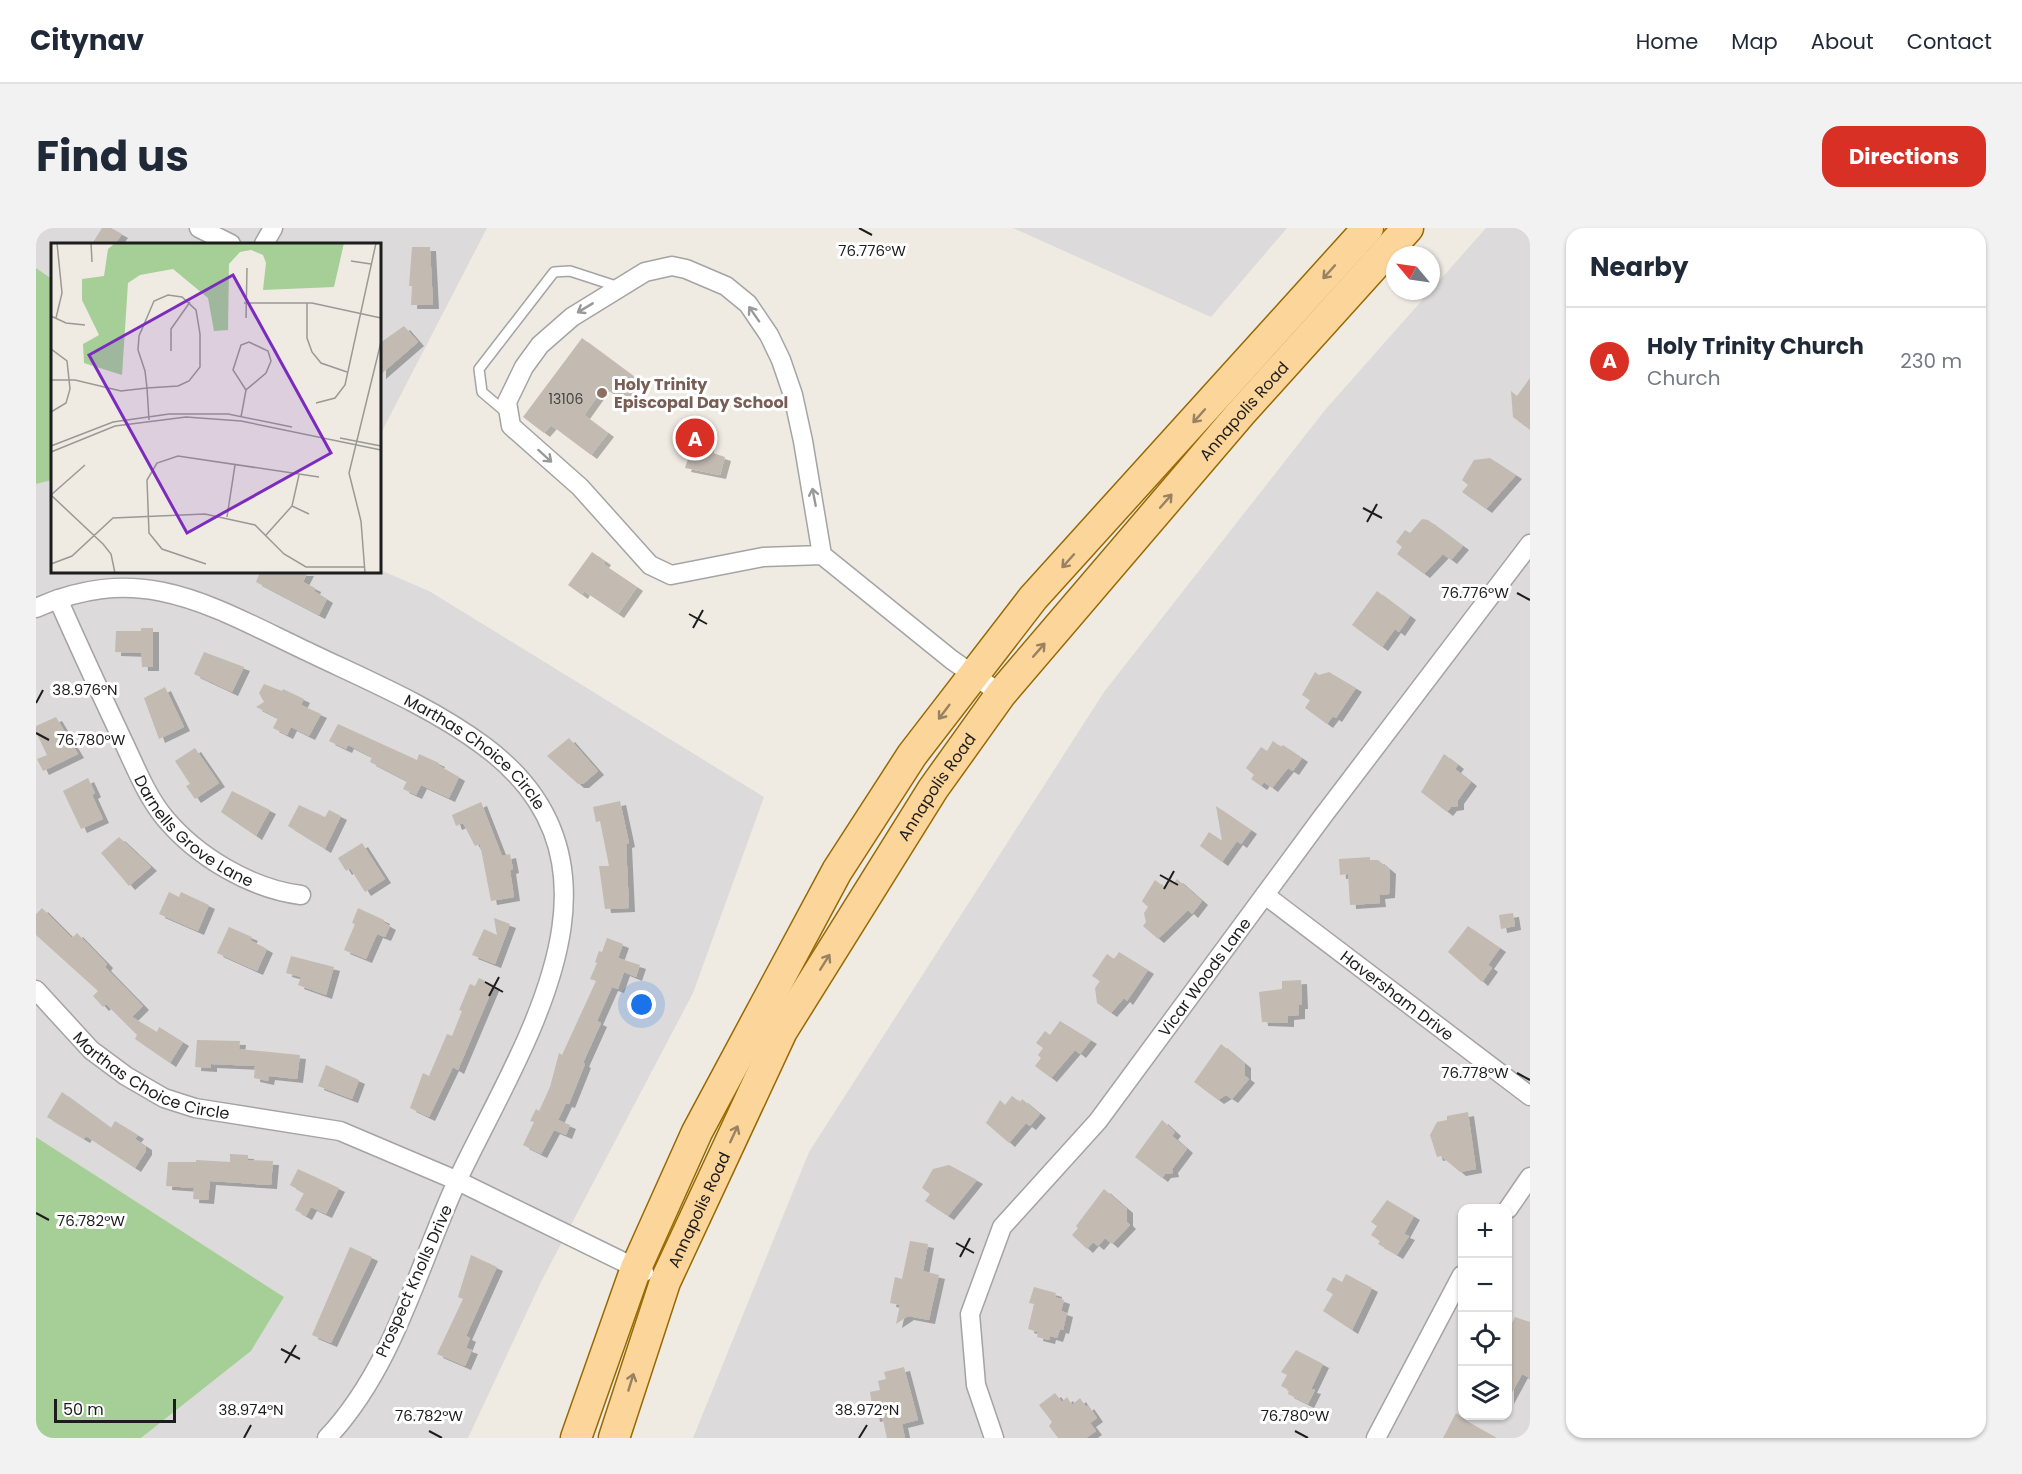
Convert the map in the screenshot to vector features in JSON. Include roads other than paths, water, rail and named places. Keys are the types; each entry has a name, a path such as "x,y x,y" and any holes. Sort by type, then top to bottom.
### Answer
{"main road":[{"name":"Annapolis Road","path":"576,1438 636,1268 697,1132 837,871 912,755 972,674 1033,598 1368,228"},
{"name":"Annapolis Road","path":"614,1438 665,1282 782,1031 933,789 1001,694 1241,413 1408,228"}],"street":[{"path":"199,228 229,243"},
{"path":"265,243 273,228"},
{"path":"822,555 821,536 793,395 769,335 748,304 726,286 686,269 672,266 645,272 572,317 540,345 513,388 507,402 511,426 580,487 632,547 658,570 671,575 764,556 822,555 852,582 1001,694"},
{"name":"Vicar Woods Lane","path":"994,1438 976,1385 970,1314 1002,1227 1098,1121 1264,895 1530,544"},
{"name":"Marthas Choice Circle","path":"36,608 89,590 127,586 149,587 199,602 296,646 444,720 486,747 525,784 550,825 562,864 565,912 561,942 552,977 532,1025 458,1180"},
{"name":"Darnells Grove Lane","path":"58,599 135,765 163,816 199,849 241,876 269,888 301,895"},
{"name":"Haversham Drive","path":"1264,895 1530,1096"},
{"name":"Marthas Choice Circle","path":"36,990 91,1050 126,1076 170,1101 195,1108 340,1131 458,1180 665,1282"},
{"path":"1511,1204 1530,1177"},
{"name":"Prospect Knolls Drive","path":"327,1438 350,1411 381,1358 458,1180"},
{"path":"1376,1438 1458,1283"}],"lane":[{"path":"508,414 482,392 479,369 554,272 570,272 620,288"}],"place":[{"name":"Holy Trinity Episcopal Day School","path":"602,393"},
{"name":"Holy Trinity Church","path":"695,438"}]}
